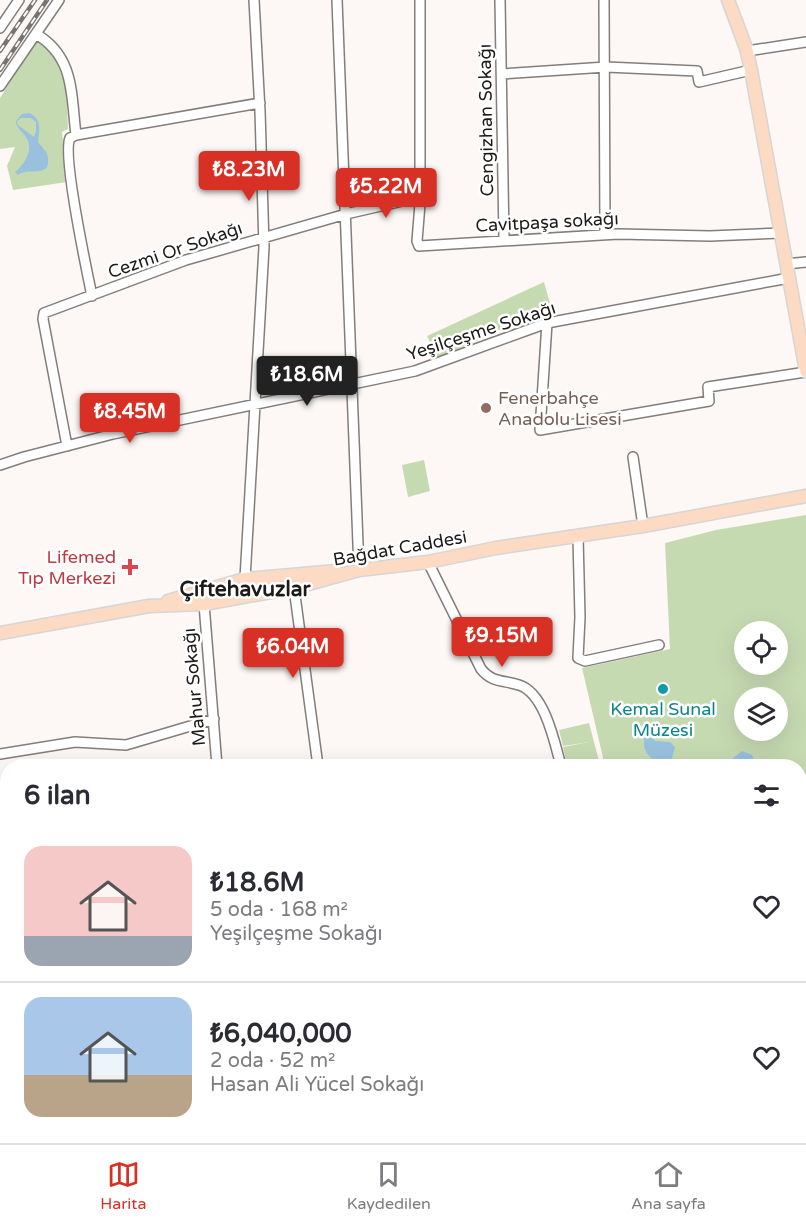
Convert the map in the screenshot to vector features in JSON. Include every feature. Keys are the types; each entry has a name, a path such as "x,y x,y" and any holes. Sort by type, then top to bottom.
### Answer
{"main road":[{"path":"728,0 747,51 751,70 806,372"},
{"name":"Bağdat Caddesi","path":"0,633 150,606 204,604 294,588 358,570 428,562 496,548 578,537 806,496"},
{"path":"150,606 245,579 358,570"}],"street":[{"path":"0,28 20,0"},
{"path":"0,86 59,0"},
{"path":"245,579 264,238 254,0"},
{"path":"338,0 358,570"},
{"name":"Cavitpaşa sokağı","path":"420,0 420,197 417,242 420,246 605,234 714,236 780,234"},
{"name":"Cengizhan Sokağı","path":"500,0 504,240"},
{"path":"604,0 605,234"},
{"path":"36,34 52,44 68,69 76,135"},
{"path":"747,51 806,42"},
{"path":"502,74 606,68 697,71 699,82 751,70"},
{"path":"92,296 78,220 68,149 69,140 76,135 260,103"},
{"name":"Cezmi Or Sokağı","path":"66,446 42,317 47,312 176,263 346,214 420,197"},
{"path":"786,264 806,262"},
{"name":"Yeşilçeşme Sokağı","path":"0,465 66,446 426,368 547,323 789,278"},
{"path":"547,323 540,430 709,401 708,387 806,372"},
{"path":"633,456 643,526"},
{"path":"578,537 580,617 578,657 581,661 659,645"},
{"path":"428,562 481,669 491,679 525,687 544,712 553,730 560,759"},
{"path":"294,588 317,759"},
{"name":"Mahur Sokağı","path":"204,604 217,759"},
{"path":"0,754 75,742 126,745 214,719"}],"green space":[{"path":"37,39 47,41 66,72 68,129 62,132 67,182 13,190 7,166 15,147 0,149 0,98"},
{"path":"544,282 551,307 438,358 427,336"},
{"path":"424,460 430,491 408,497 402,465"},
{"path":"806,515 806,759 603,759 582,668 670,649 665,543 716,530"},
{"path":"589,723 598,759 566,759 563,747 589,742 563,746 559,730"}],"water":[{"path":"29,113 38,122 38,142 47,153 48,162 44,170 18,175 15,172 25,161 29,151 26,137 16,123 16,121 22,114","holes":["21,118 31,118 36,122 34,137 18,125 17,121"]},
{"path":"649,736 656,741 670,742 675,747 672,759 652,759 646,752 644,738"},
{"path":"742,751 752,755 753,759 733,759"}],"railway":[{"path":"0,51 35,0"},
{"path":"0,70 47,0"}],"place":[{"name":"Fenerbahçe Anadolu Lisesi","path":"486,408"},
{"name":"Lifemed Tıp Merkezi","path":"130,567"},
{"name":"Kemal Sunal Müzesi","path":"663,689"}],"district":[{"name":"Çiftehavuzlar","path":"245,589"}]}
